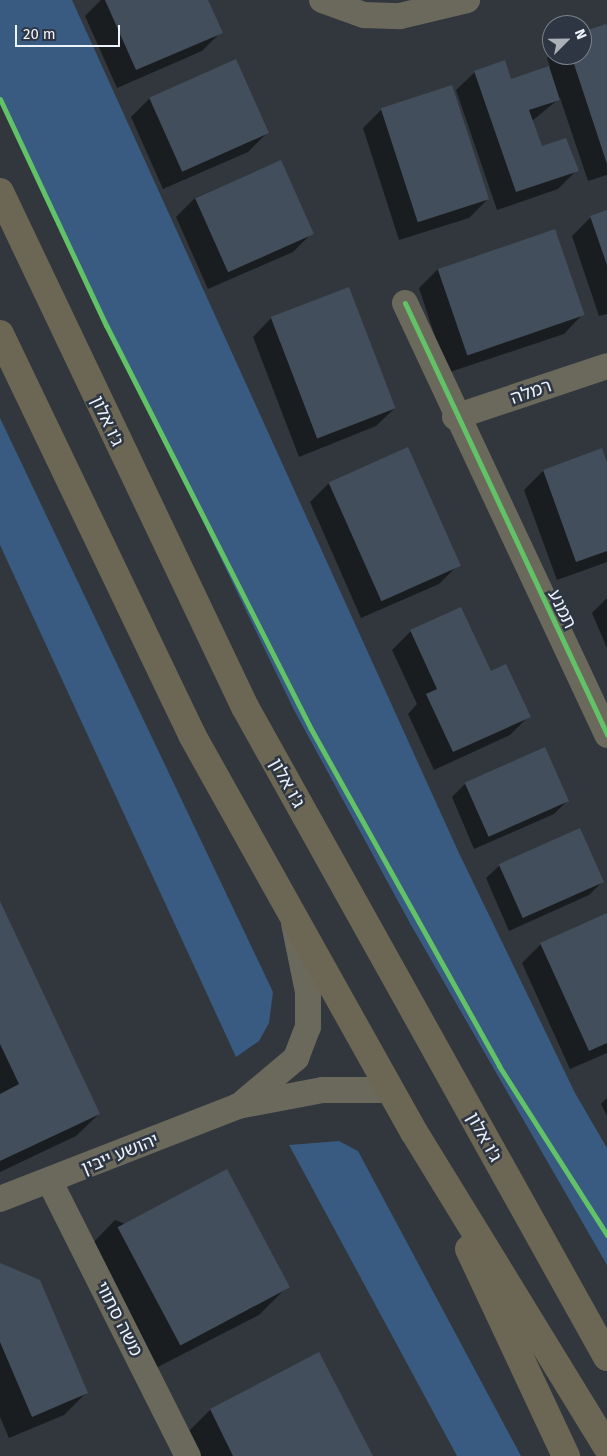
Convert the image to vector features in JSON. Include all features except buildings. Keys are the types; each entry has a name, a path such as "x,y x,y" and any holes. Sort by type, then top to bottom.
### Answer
{"main road":[{"name":"ג'ו אלון","path":"0,192 245,707 607,1357"},
{"path":"0,334 192,735 414,1132 607,1446"},
{"path":"414,1132 566,1456"}],"street":[{"path":"322,0 364,15 400,16 467,0"},
{"name":"תמנע","path":"405,303 455,417 607,735"},
{"name":"רמלה","path":"455,417 607,366"},
{"name":"יהושע ייבין","path":"238,1106 296,1058 308,1027 308,992 292,915"},
{"name":"יהושע ייבין","path":"0,1199 50,1182 238,1106 324,1090 390,1090"},
{"name":"משה סתווי","path":"50,1182 188,1456"}],"shaded area":[{"path":"0,0 72,0 458,851 575,1093 607,1148 607,1265 411,925 294,710 50,205 0,98"},
{"path":"0,418 273,992 269,1023 259,1041 236,1057 0,545"},
{"path":"339,1141 358,1151 521,1456 457,1456 289,1145"}],"cycle path":[{"path":"0,99 106,325 311,729 499,1066 607,1235"},
{"path":"405,303 607,735"}]}
